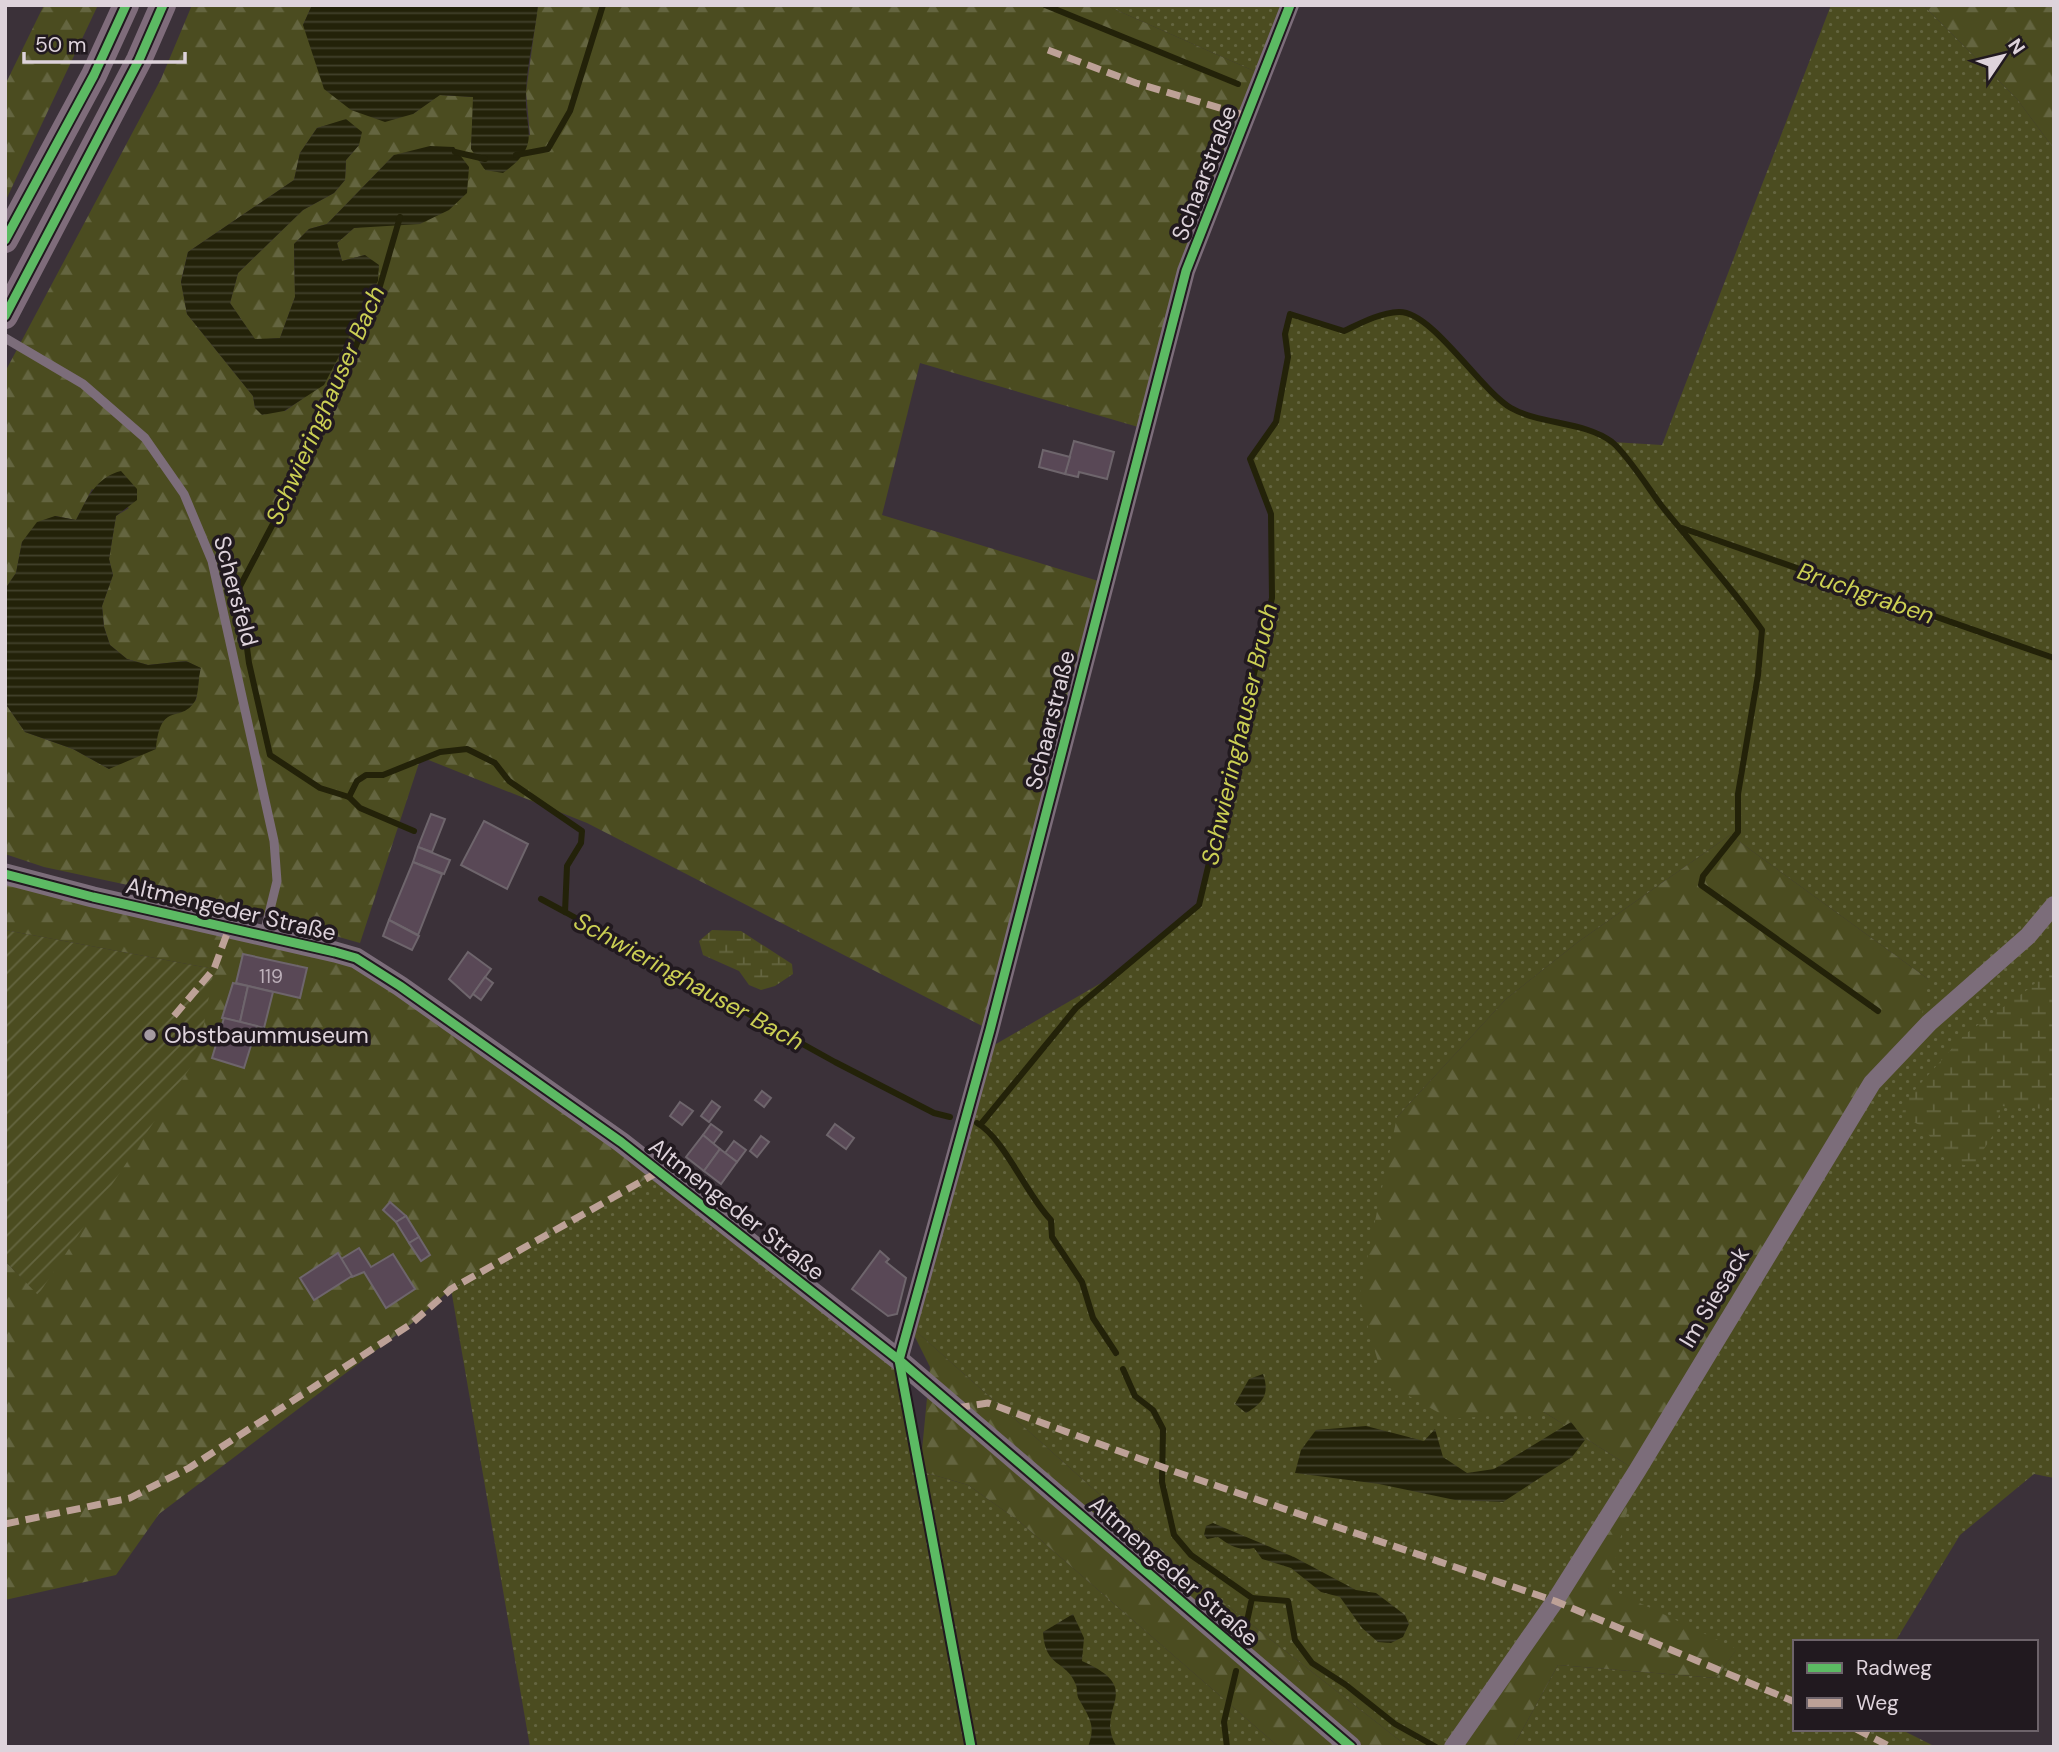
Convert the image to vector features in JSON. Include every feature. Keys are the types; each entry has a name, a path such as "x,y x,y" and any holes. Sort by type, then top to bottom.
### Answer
{"main road":[{"path":"5,240 94,75 126,5"},
{"path":"5,316 139,60 163,5"}],"street":[{"name":"Schaarstraße","path":"899,1360 990,1030 1186,271 1290,5"},
{"name":"Altmengeder Straße","path":"5,874 356,958 400,986 621,1142 899,1360 1351,1747"},
{"name":"Im Siesack","path":"1453,1747 1555,1601 1630,1483 1872,1083 1929,1023 2028,936 2054,905"}],"lane":[{"name":"Schersfeld","path":"5,338 83,384 145,438 184,494 212,561 274,841 277,881 263,936"},
{"name":"Schaarstraße","path":"899,1360 918,1456"}],"green space":[{"path":"44,5 98,5 5,202 5,85"},
{"path":"192,5 312,5 303,25 413,114 439,95 474,97 471,149 530,135 526,92 538,5 1105,5 1263,75 1186,271 1145,429 920,363 882,515 1105,583 990,1030 587,823 421,757 360,943 244,910 44,867 5,854 5,703 25,732 73,749 109,769 158,728 169,714 184,710 196,700 200,668 186,661 148,665 127,659 110,645 104,627 102,606 113,575 109,559 116,516 129,508 92,489 76,520 55,516 22,542 16,573 5,589 5,372 161,79","holes":["346,120 359,145 346,160 345,180 334,193 303,210 238,273 230,303 255,340 280,338 295,297 294,244 309,229 327,224 394,155 379,224 354,228 337,243 342,261 365,255 302,399 285,411 255,408 253,396 187,314 181,281 188,252 294,180 300,153 317,128"]},
{"path":"1105,5 1290,5 1263,75"},
{"path":"1831,5 1923,5 2017,99 2054,149 2054,1478 2034,1474 1960,1535 1896,1640 1793,1640 1793,1731 1904,1731 1936,1747 1513,1747 1558,1665 1716,1678 1736,1650 1607,1588 1636,1474 1453,1747 1408,1747 1206,1589 909,1325 984,1051 1125,969 1199,905 1272,598 1271,514 1250,459 1276,422 1288,357 1285,334 1290,314 1344,331 1379,315 1402,312 1423,323 1460,356 1485,388 1511,408 1612,442 1662,445","holes":["1730,835 1928,979 1637,1471 1544,1412 1397,1117 1506,999 1578,942"]},
{"path":"1923,5 2054,5 2054,149 2017,99"},
{"path":"1730,835 1928,979 1919,1033 1898,1055 1637,1471 1544,1412 1450,1419 1384,1382 1359,1297 1397,1117 1506,999 1578,942"},
{"path":"5,874 335,952 658,1172 451,1289 411,1324 159,1514 116,1575 5,1600 5,1261 38,1294 214,969 5,930"},
{"path":"5,930 214,969 198,1056 38,1295 5,1261"},
{"path":"712,930 741,931 792,964 793,974 775,986 761,990 749,985 739,971 703,955 699,941"},
{"path":"2054,967 2054,1104 2046,1109 2001,1106 1995,1132 1973,1166 1947,1160 1924,1129 1902,1116 1904,1102 1964,1035"},
{"path":"658,1172 899,1360 920,1471 968,1485 1020,1522 1279,1747 530,1747 451,1289"},
{"path":"909,1325 1206,1589 1408,1747 1279,1747 1020,1522 968,1485 920,1471 930,1367"},
{"path":"1637,1471 1608,1588 1737,1649 1716,1678 1558,1665 1513,1747 1453,1747"}],"shaded area":[{"path":"312,5 538,5 527,81 529,137 523,154 503,173 485,170 471,149 473,97 440,95 413,114 385,122 351,110 324,89 303,25"},
{"path":"346,119 362,132 359,145 346,160 345,180 334,193 303,210 238,273 230,303 255,339 280,338 295,297 294,244 309,229 327,224 394,155 430,146 454,147 469,167 467,193 449,210 420,224 354,228 337,243 342,261 365,255 379,265 378,281 324,385 284,411 262,415 255,408 253,396 187,314 181,282 188,252 294,180 300,153 317,128"},
{"path":"121,471 137,489 137,500 116,516 109,559 113,575 102,606 104,627 110,645 127,659 148,665 186,661 201,668 195,701 189,708 172,715 162,724 156,749 109,769 73,749 25,732 5,703 5,589 16,573 22,542 37,522 55,516 76,520 88,497 99,484 105,478"},
{"path":"1263,1374 1266,1387 1264,1397 1246,1413 1235,1404 1249,1379"},
{"path":"1571,1422 1585,1440 1572,1457 1503,1502 1455,1500 1379,1484 1295,1473 1301,1450 1316,1430 1366,1426 1424,1441 1435,1429 1443,1457 1467,1473 1494,1469"},
{"path":"1213,1523 1294,1557 1356,1590 1376,1593 1405,1615 1409,1624 1403,1637 1391,1643 1378,1642 1362,1628 1340,1597 1321,1592 1291,1568 1262,1559 1254,1548 1235,1547 1218,1537 1207,1539 1204,1535 1206,1526"},
{"path":"1073,1614 1084,1638 1082,1661 1101,1671 1112,1681 1116,1690 1111,1733 1117,1747 1088,1747 1092,1733 1091,1723 1078,1697 1076,1685 1067,1671 1052,1658 1045,1644 1043,1632"}],"building":[{"path":"1074,441 1114,452 1107,479 1079,472 1078,477 1065,474"},
{"path":"1043,450 1070,457 1065,474 1039,467"},
{"path":"431,814 445,819 432,852 418,847"},
{"path":"484,821 528,844 507,889 461,865"},
{"path":"418,847 450,860 444,874 413,862"},
{"path":"413,862 442,874 418,935 389,920"},
{"path":"389,920 419,936 412,950 383,936"},
{"path":"468,952 491,969 470,998 449,979"},
{"path":"243,954 307,968 300,998 236,983"},
{"path":"485,977 493,983 481,1000 473,994"},
{"path":"233,983 248,986 240,1022 222,1018"},
{"path":"248,986 273,992 264,1028 240,1022"},
{"path":"224,1018 257,1026 244,1068 212,1058"},
{"path":"762,1091 771,1098 764,1107 755,1100"},
{"path":"712,1101 720,1107 709,1122 701,1116"},
{"path":"680,1102 693,1111 682,1125 670,1116"},
{"path":"711,1124 722,1132 713,1144 703,1135"},
{"path":"835,1124 854,1138 846,1149 827,1135"},
{"path":"703,1135 720,1149 704,1171 686,1157"},
{"path":"761,1136 769,1142 757,1157 750,1151"},
{"path":"734,1141 746,1150 737,1162 725,1153"},
{"path":"720,1149 737,1162 721,1184 704,1171"},
{"path":"390,1202 406,1216 396,1222 383,1210"},
{"path":"406,1216 419,1237 409,1243 396,1222"},
{"path":"419,1237 430,1255 421,1261 409,1243"},
{"path":"359,1248 371,1267 393,1254 415,1289 386,1308 364,1272 352,1277 341,1259"},
{"path":"880,1251 889,1259 886,1262 906,1278 897,1314 888,1316 852,1289"},
{"path":"338,1253 352,1276 314,1300 300,1278"}],"waterway":[{"name":"Schwieringhauser Bach","path":"516,155 548,149 570,111 603,5"},
{"path":"1045,5 1238,84"},
{"name":"Schwieringhauser Bach","path":"455,152 485,159"},
{"name":"Schwieringhauser Bach","path":"400,217 380,286 341,383 320,423 302,469 239,588 249,663 270,755 320,788 349,797 357,781 366,775 383,775 440,752 467,749 495,763 509,781 582,831 581,843 567,866 565,912 835,1062 934,1113 950,1117"},
{"name":"Schwieringhauser Bruch","path":"981,1124 1076,1008 1199,905 1272,598 1271,514 1250,459 1276,422 1288,357 1285,334 1290,314 1344,331 1384,314 1399,312 1412,315 1441,337 1485,385 1511,408 1535,418 1589,430 1612,442 1624,454 1661,505 1762,630 1758,675 1738,794 1738,832 1703,876 1701,885 1878,1011"},
{"name":"Bruchgraben","path":"1682,528 2054,658"},
{"path":"349,797 360,808 414,831"},
{"path":"541,899 565,912"},
{"name":"Schwieringhauser Bach","path":"977,1123 997,1141 1051,1220 1052,1237 1082,1282 1093,1318 1116,1353"},
{"name":"Schwieringhauser Bach","path":"1123,1369 1135,1396 1153,1410 1163,1429 1162,1482 1174,1535 1191,1555 1252,1598 1288,1601 1295,1640 1312,1663 1346,1685 1395,1724 1436,1747"},
{"path":"1244,1635 1252,1598"},
{"path":"1227,1747 1224,1722 1236,1671"}],"marked path":[{"path":"1048,50 1136,83 1247,116"},
{"path":"174,1016 214,969 229,928"},
{"path":"5,1524 130,1498 189,1468 411,1324 451,1289 658,1172"},
{"path":"956,1408 988,1403 1176,1472 1555,1601 1793,1701"},
{"path":"1860,1731 1891,1747"}],"cycle path":[{"path":"5,240 94,75 126,5"},
{"path":"5,316 139,60 163,5"},
{"path":"971,1747 899,1360 990,1030 1186,271 1290,5"},
{"path":"5,874 93,897 335,952 356,958 400,986 621,1142 899,1360 1351,1747"}],"place":[{"name":"Obstbaummuseum","path":"150,1035"}]}
